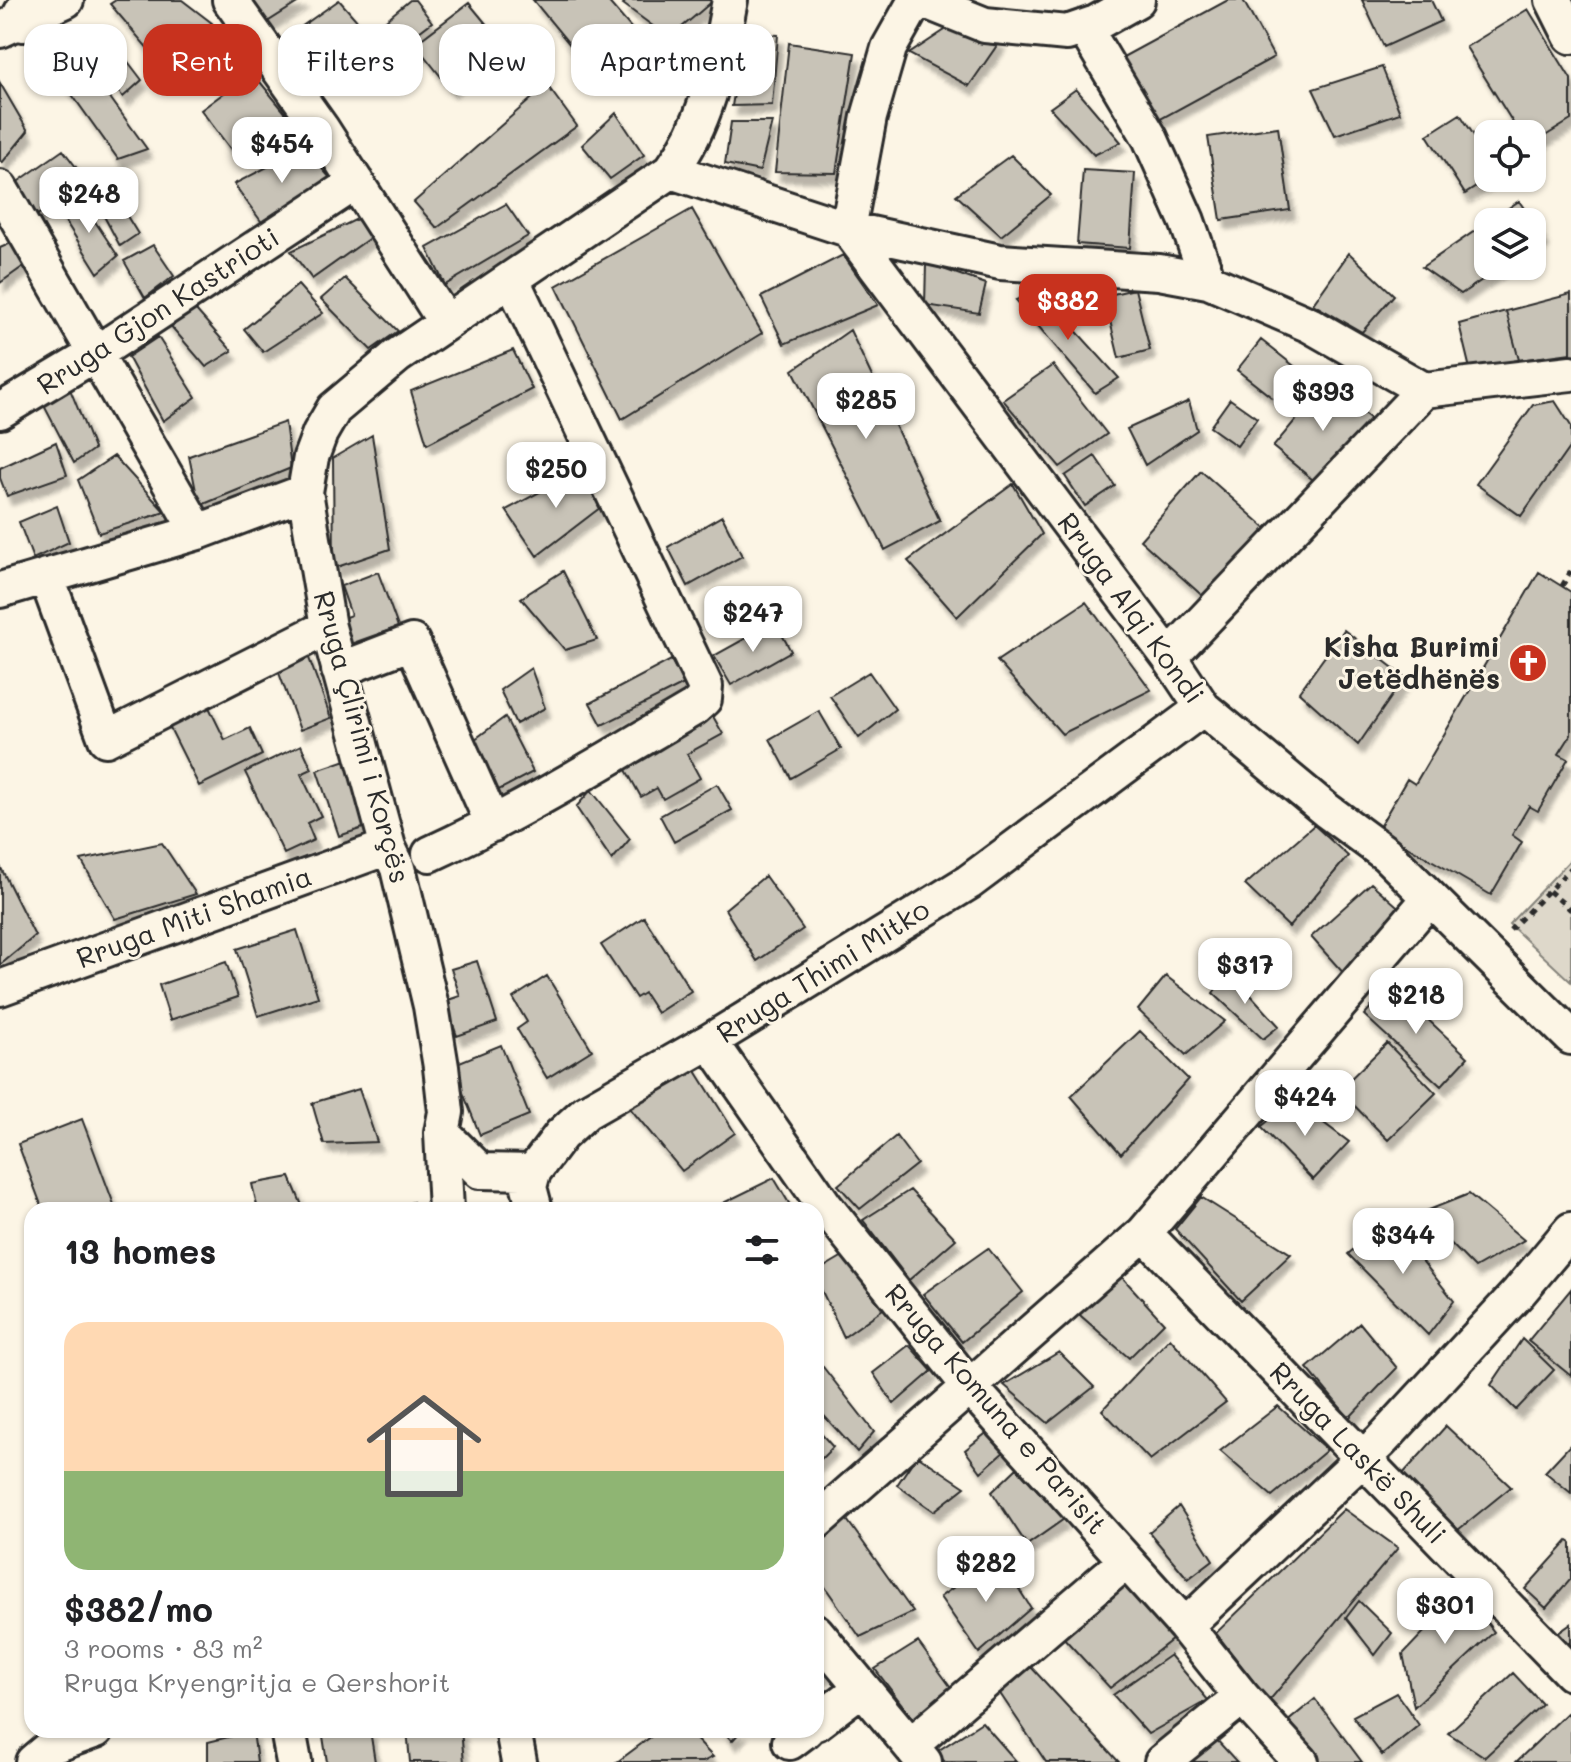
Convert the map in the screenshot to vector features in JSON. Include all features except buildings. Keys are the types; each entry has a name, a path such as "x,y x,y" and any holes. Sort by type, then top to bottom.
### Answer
{"street":[{"path":"19,16 66,0"},
{"path":"230,0 356,182 445,321"},
{"path":"730,0 711,92 689,146 671,171 848,229 1000,262 1159,272 1208,281 1310,325 1424,390 1571,373"},
{"path":"848,229 869,117 889,48 916,0"},
{"path":"923,0 985,25 1067,33 1137,0"},
{"path":"1553,0 1571,36"},
{"path":"1084,27 1150,138 1187,221 1208,281"},
{"name":"Rruga Çlirimi i Korçës","path":"446,1202 442,1133 446,1112 431,1006 398,868 388,847 328,627 305,492 320,433 334,409 445,321 512,280 671,171"},
{"name":"Rruga Gjon Kastrioti","path":"0,411 95,354 356,182"},
{"path":"0,188 198,532"},
{"name":"Rruga Alqi Kondi","path":"848,229 1169,657 1203,708 1326,810 1386,854 1571,1037"},
{"path":"430,854 493,824 694,708 704,699 705,686 512,280"},
{"path":"1169,657 1424,390"},
{"path":"0,590 198,532 305,492"},
{"path":"46,576 106,739 328,627"},
{"path":"339,670 412,642 493,824"},
{"name":"Rruga Thimi Mitko","path":"533,1172 561,1135 586,1112 710,1041 969,882 1203,708"},
{"name":"Rruga Miti Shamia","path":"0,988 388,847"},
{"path":"824,1515 1144,1233 1430,898"},
{"name":"Rruga Komuna e Parisit","path":"710,1041 816,1202"},
{"path":"442,1133 480,1171 533,1172 529,1187 533,1202"},
{"name":"Rruga Komuna e Parisit","path":"824,1213 969,1386 1185,1626 1242,1697 1301,1762"},
{"path":"1185,1626 1381,1441 1519,1292 1571,1230"},
{"name":"Rruga Laskë Shuli","path":"1144,1233 1571,1673"},
{"path":"824,1642 918,1754 1126,1561"},
{"path":"824,1717 862,1688"},
{"path":"1162,1762 1242,1697"},
{"path":"33,1762 52,1746 74,1738"},
{"path":"290,1738 294,1762"},
{"path":"514,1738 519,1762"}],"path":[{"path":"1562,586 1571,571"},
{"path":"1487,954 1571,868"},
{"path":"1549,891 1571,910"}],"shaded area":[{"path":"1571,859 1571,982 1509,924"}],"place":[{"name":"Kisha Burimi Jetëdhënës","path":"1528,663"}]}
